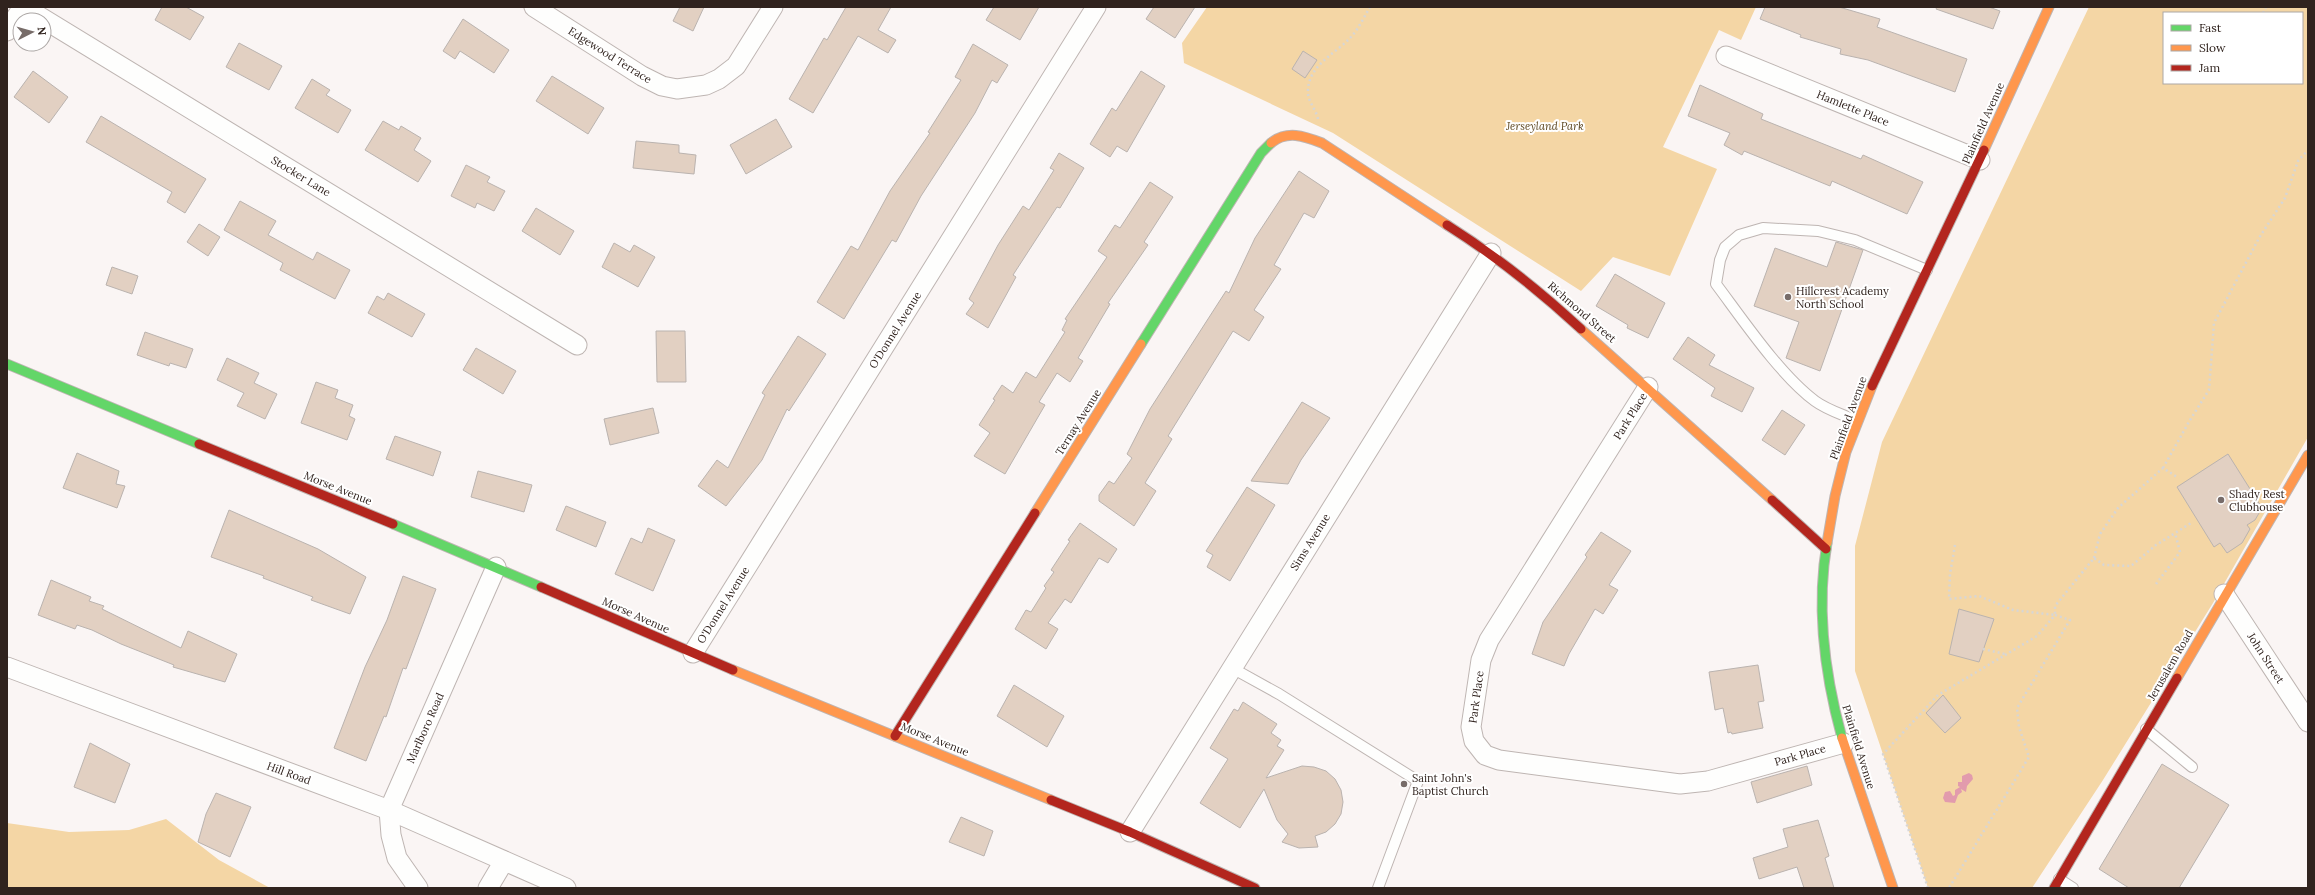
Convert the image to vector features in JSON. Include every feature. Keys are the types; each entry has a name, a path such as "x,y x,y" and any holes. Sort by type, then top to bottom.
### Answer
{"street":[{"path":"7,31 24,7"},
{"name":"Stocker Lane","path":"24,7 577,345"},
{"name":"Edgewood Terrace","path":"534,7 642,76 662,86 677,89 706,86 719,79 736,66 773,7"},
{"name":"O'Donnel Avenue","path":"693,653 1096,7"},
{"name":"Plainfield Avenue","path":"1893,888 1844,743 1831,697 1824,641 1823,591 1826,549 1835,496 1846,452 1857,421 1980,160 2049,7"},
{"name":"Hamlette Place","path":"1726,56 1980,160"},
{"name":"Richmond Street","path":"1293,134 1305,136 1322,143 1491,253 1534,286 1648,387 1826,549"},
{"name":"Ternay Avenue","path":"895,736 1261,153 1271,142 1281,136 1293,134"},
{"name":"Sims Avenue","path":"1130,832 1491,253"},
{"name":"Morse Avenue","path":"7,364 496,567 693,653 1130,832 1255,888"},
{"name":"Park Place","path":"1648,387 1489,640 1481,660 1471,727 1474,741 1485,755 1499,760 1680,784 1708,781 1844,743"},
{"name":"Jerusalem Road","path":"2056,884 2224,594 2308,454"},
{"name":"Marlboro Road","path":"418,888 397,858 391,835 389,810 496,567"},
{"name":"John Street","path":"2224,594 2308,722"},
{"name":"Hill Road","path":"7,667 389,810 566,888"},
{"path":"488,888 504,861"}],"lane":[{"path":"1857,421 1817,403 1798,388 1743,320 1716,284 1720,260 1725,247 1739,235 1763,228 1818,231 1855,240 1927,270"},
{"path":"1232,668 1279,694 1418,781 1378,888"},
{"path":"2146,730 2192,767"},
{"path":"2056,884 2073,888"}],"path":[{"path":"1322,143 1318,117 1309,100 1308,91 1310,81 1322,61 1350,39 1370,7"},
{"path":"1928,888 1883,754 1938,694 2036,636 2055,615 2055,606 2094,558 2100,534 2118,508 2163,468 2209,390 2214,323 2259,238 2285,198 2298,161 2308,150"},
{"path":"2163,468 2177,477"},
{"path":"2094,558 2104,565 2131,566 2156,545 2191,523"},
{"path":"2156,584 2180,552 2175,533"},
{"path":"1949,888 2030,757 2019,727 2017,708 2070,620 2055,615 2013,610 1978,596 1950,598 1950,574 1955,545"},
{"path":"1984,649 2005,654"}],"green space":[{"name":"Jerseyland Park","path":"1207,7 1756,7 1741,40 1719,30 1663,147 1717,169 1670,276 1613,257 1581,291 1333,133 1184,63 1182,43"},
{"path":"2089,7 2308,7 2308,437 2213,603 2103,780 2032,888 1928,888 1855,671 1855,546 1882,442"},
{"path":"166,819 219,860 270,888 7,888 7,823 69,832 129,830"}],"shaded area":[{"path":"1969,773 1972,775 1973,779 1967,786 1966,792 1961,789 1962,792 1958,795 1955,803 1945,802 1943,798 1945,792 1950,791 1953,796 1955,795 1955,790 1960,787 1958,786 1958,782 1962,782 1962,776"}],"building":[{"path":"162,7 186,7 204,17 190,40 155,20"},
{"path":"680,7 704,7 693,31 673,21"},
{"path":"846,7 891,7 878,30 896,40 888,53 858,36 813,113 789,99 824,38 827,40"},
{"path":"994,7 1039,7 1020,40 986,20"},
{"path":"1154,7 1195,7 1175,38 1146,19"},
{"path":"1765,7 1839,7 1880,19 1877,27 1967,59 1955,92 1868,60 1840,54 1841,49 1800,37 1801,35 1760,19"},
{"path":"1937,7 1989,7 2000,11 1993,29 1936,9"},
{"path":"463,19 509,50 494,73 460,51 455,59 443,51"},
{"path":"239,43 282,66 269,90 226,67"},
{"path":"973,44 1008,65 997,83 992,80 975,113 921,196 896,242 892,240 844,319 817,302 851,246 858,250 890,191 930,133 928,132 961,80 955,77"},
{"path":"1303,51 1317,60 1305,78 1292,69"},
{"path":"33,71 68,97 49,123 14,97"},
{"path":"1141,71 1165,86 1127,152 1117,146 1110,157 1090,144 1112,108 1116,111"},
{"path":"552,76 604,108 588,134 536,101"},
{"path":"312,79 330,90 326,95 351,110 338,133 295,108"},
{"path":"1700,85 1763,114 1761,119 1861,159 1863,155 1923,182 1907,214 1832,181 1830,186 1744,151 1742,155 1724,145 1730,133 1688,116"},
{"path":"101,116 206,179 185,213 167,202 172,192 86,142"},
{"path":"776,119 792,147 746,174 730,145"},
{"path":"383,121 399,130 401,126 421,138 414,150 431,161 418,182 365,150"},
{"path":"636,141 679,145 679,153 696,155 694,174 633,168"},
{"path":"1059,153 1084,168 1060,208 1057,207 1013,275 1016,277 988,328 966,314 974,303 969,299 998,245 1023,206 1029,210 1054,170 1050,168"},
{"path":"466,165 490,177 487,182 505,191 494,211 477,203 475,208 451,196"},
{"path":"1299,171 1329,191 1314,218 1304,213 1274,265 1281,269 1254,310 1264,317 1249,341 1233,331 1168,436 1172,439 1145,483 1156,491 1134,526 1099,501 1099,495 1109,481 1114,484 1132,458 1127,454 1150,409 1226,291 1229,293 1255,238"},
{"path":"1150,182 1173,197 1144,242 1148,245 1108,303 1110,304 1078,358 1083,361 1070,382 1057,373 1039,402 1045,405 1005,474 974,456 990,433 979,425 995,400 993,399 1002,385 1013,393 1026,372 1036,378 1065,332 1062,330 1067,320 1065,319 1107,257 1098,251 1115,225 1120,228"},
{"path":"240,201 276,221 268,235 313,260 317,252 350,270 335,299 280,270 283,263 224,230"},
{"path":"536,208 574,231 560,255 522,231"},
{"path":"199,224 220,237 208,256 187,242"},
{"path":"1836,242 1863,250 1820,371 1786,358 1799,322 1754,306 1775,248 1827,267"},
{"path":"614,243 630,252 634,245 655,257 638,287 602,267"},
{"path":"112,267 138,276 132,294 106,285"},
{"path":"1615,274 1665,303 1648,338 1627,328 1628,325 1596,306"},
{"path":"388,293 425,314 412,337 368,313 377,296 384,300"},
{"path":"656,331 685,331 686,382 657,382"},
{"path":"145,332 193,349 186,368 170,363 169,366 137,355"},
{"path":"798,336 826,354 789,411 787,409 762,460 726,506 698,486 717,460 728,468 765,395 762,393"},
{"path":"1688,337 1715,355 1709,365 1754,388 1742,412 1711,396 1715,388 1673,359"},
{"path":"476,348 516,371 503,394 463,370"},
{"path":"227,358 259,373 254,383 277,394 265,419 237,406 244,393 217,380"},
{"path":"316,382 338,390 335,398 353,405 349,416 355,419 347,440 301,423"},
{"path":"1302,402 1330,418 1301,460 1288,484 1251,481"},
{"path":"653,408 659,433 610,445 604,419"},
{"path":"1782,410 1805,425 1785,455 1762,440"},
{"path":"395,436 441,452 433,476 386,459"},
{"path":"77,453 119,471 116,484 125,486 117,508 63,488"},
{"name":"Shady Rest Clubhouse","path":"2228,454 2262,508 2255,520 2247,525 2250,529 2242,543 2227,553 2220,543 2214,547 2177,487"},
{"path":"478,471 532,485 524,512 471,497"},
{"path":"1247,487 1275,505 1230,581 1207,567 1213,555 1206,551"},
{"path":"566,506 606,522 596,547 556,530"},
{"path":"229,510 318,549 366,577 350,614 311,600 313,597 263,578 264,576 211,557"},
{"path":"1080,523 1117,549 1108,563 1099,558 1071,603 1065,599 1048,623 1058,629 1046,649 1015,629 1026,610 1031,612 1046,588 1044,586 1054,572 1051,570 1070,541 1068,540"},
{"path":"648,528 675,540 653,591 615,574 631,538 642,543"},
{"path":"1601,532 1631,551 1609,585 1618,590 1603,614 1595,609 1569,654 1564,666 1532,654 1543,622 1587,557 1585,555"},
{"path":"403,576 436,589 406,669 403,668 386,717 384,716 366,761 334,748 365,667 387,620"},
{"path":"51,580 91,597 89,601 104,606 102,609 181,648 188,631 237,654 225,682 173,667 174,665 121,644 92,630 77,625 75,629 38,615"},
{"path":"1959,609 1994,619 1979,662 1949,654"},
{"path":"1758,665 1764,701 1758,702 1763,728 1732,734 1731,732 1728,733 1723,708 1715,710 1709,672"},
{"path":"1014,685 1064,716 1047,747 997,716"},
{"path":"1943,695 1961,718 1945,733 1926,713"},
{"path":"1243,702 1277,724 1271,733 1281,740 1277,746 1284,750 1266,778 1302,766 1314,767 1326,771 1335,779 1341,790 1343,802 1341,814 1335,824 1326,832 1315,836 1318,847 1299,848 1282,842 1288,834 1277,820 1264,789 1240,828 1200,803 1228,759 1210,748 1234,709 1238,711"},
{"path":"90,743 130,764 115,803 74,787"},
{"path":"2162,764 2229,805 2179,888 2129,888 2099,869"},
{"path":"1807,766 1812,785 1757,803 1751,782"},
{"path":"216,793 251,807 230,857 198,842 206,814"},
{"path":"961,817 993,831 984,856 949,842"},
{"path":"1818,820 1829,856 1825,858 1834,888 1804,888 1797,867 1759,879 1753,858 1788,847 1783,829"}],"traffic: fast":[{"path":"1141,344 1261,153 1271,143"},
{"path":"7,364 199,444"},
{"path":"393,524 541,587"},
{"path":"1827,543 1822,592 1822,616 1827,666 1842,738"}],"traffic: slow":[{"path":"1984,150 2049,7"},
{"path":"1271,143 1277,139 1289,135 1302,136 1322,143 1447,225"},
{"path":"1581,329 1772,500"},
{"path":"1035,513 1141,344"},
{"path":"1827,543 1835,496 1846,452 1872,386"},
{"path":"2177,678 2308,455"},
{"path":"733,670 1051,800"},
{"path":"1842,738 1893,888"}],"traffic: jam":[{"path":"1872,386 1984,150"},
{"path":"1447,225 1517,274 1581,329"},
{"path":"199,444 393,524"},
{"path":"1772,500 1826,549"},
{"path":"895,736 1035,513"},
{"path":"541,587 733,670"},
{"path":"2054,888 2177,678"},
{"path":"1051,800 1130,832 1255,888"}],"place":[{"name":"Hillcrest Academy North School","path":"1788,297"},
{"name":"Shady Rest Clubhouse","path":"2221,500"},
{"name":"Saint John's Baptist Church","path":"1404,784"}]}
